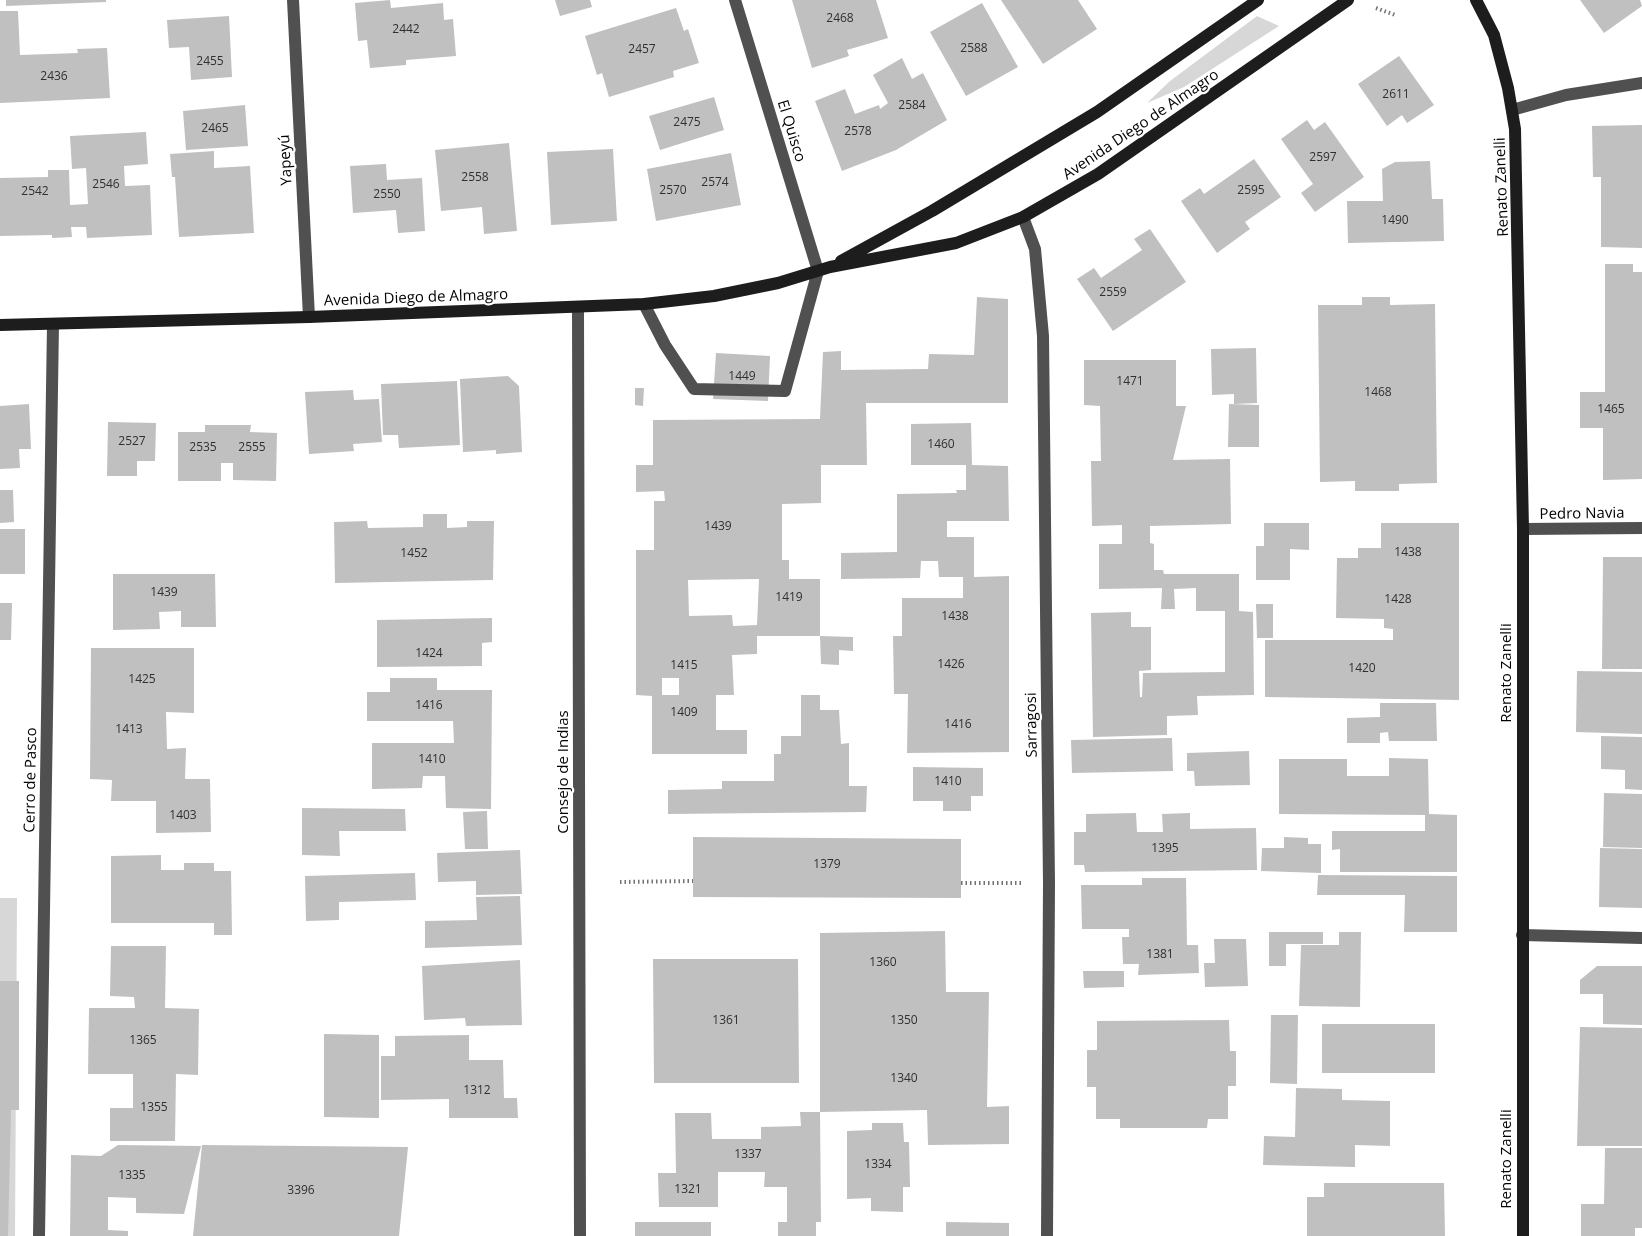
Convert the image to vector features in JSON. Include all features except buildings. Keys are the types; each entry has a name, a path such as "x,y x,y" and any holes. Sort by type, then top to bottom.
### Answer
{"street":[{"name":"Yapeyú","path":"292,0 309,318"},
{"name":"El Quisco","path":"735,0 824,269"},
{"name":"Avenida Diego de Almagro","path":"824,269 932,211 1097,112 1258,0"},
{"name":"Avenida Diego de Almagro","path":"0,325 309,318 644,304 714,296 778,283 824,269 956,243 1023,217 1098,174 1348,0"},
{"name":"Renato Zanelli","path":"1476,0 1494,35 1515,129 1522,529 1523,1236"},
{"path":"1512,110 1566,95 1642,83"},
{"name":"Sarragosi","path":"1023,217 1035,249 1043,336 1049,871 1047,1236"},
{"path":"644,304 665,345 694,389 785,391 824,269"},
{"name":"Consejo de Indias","path":"578,307 580,1236"},
{"name":"Cerro de Pasco","path":"39,1236 54,324"},
{"name":"Pedro Navia","path":"1522,529 1642,528"},
{"path":"1522,935 1642,938"}],"path":[{"path":"1376,8 1395,15"},
{"path":"620,882 693,881"},
{"path":"962,883 1009,883"}],"shaded area":[{"path":"1257,16 1279,26 1184,87 1147,103 1170,81"},
{"path":"0,898 17,898 15,1236 0,1236"}]}
